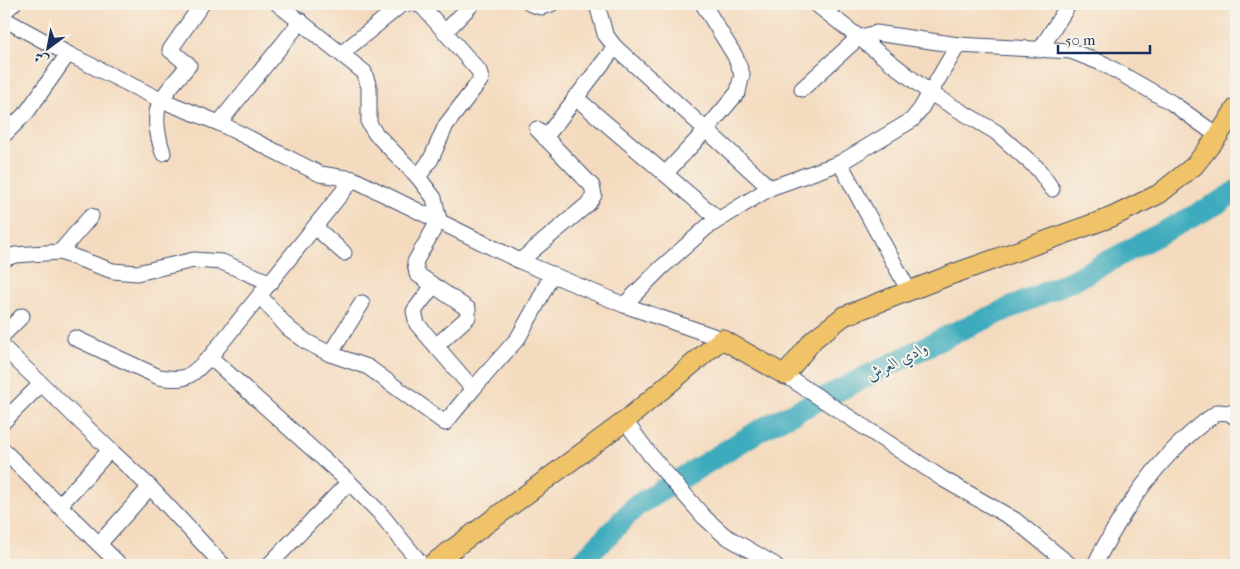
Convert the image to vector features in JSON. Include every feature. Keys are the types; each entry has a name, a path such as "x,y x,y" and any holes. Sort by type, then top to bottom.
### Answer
{"main road":[{"path":"431,565 625,421 722,339 786,375 814,339 844,316 1112,216 1159,194 1194,166 1218,136 1236,108"}],"street":[{"path":"4,12 13,4"},
{"path":"163,152 158,138 157,116 161,100 189,65 170,50 202,4"},
{"path":"278,4 364,72 369,88 369,123 375,133 418,177 434,198 439,220 416,262 417,274 468,309 468,317 437,345"},
{"path":"342,53 401,6 407,4"},
{"path":"415,4 422,6 445,32 479,71 481,79 446,125 435,151 418,177"},
{"path":"445,32 472,4"},
{"path":"531,4 541,7 551,4"},
{"path":"597,4 605,34 615,47 770,188"},
{"path":"665,174 738,92 742,74 735,56 703,4"},
{"path":"816,4 930,93 996,132 1038,169 1052,189"},
{"path":"1040,50 1069,4"},
{"path":"4,18 68,54 161,100 219,123 320,174 353,179 520,261 624,305 722,339"},
{"path":"219,123 301,21"},
{"path":"802,90 858,38 876,33 958,45 1071,51 1104,64 1172,104 1218,136"},
{"path":"624,305 661,268 707,227 770,188 840,163 912,120 958,45"},
{"path":"520,261 588,204 594,194 592,186 541,133 575,98 615,47"},
{"path":"4,135 27,112 68,54"},
{"path":"575,98 718,220"},
{"path":"840,163 909,291"},
{"path":"75,338 158,377 188,378 210,357 353,179"},
{"path":"60,252 91,216"},
{"path":"315,227 344,254"},
{"path":"4,259 15,255 60,252 113,272 137,273 194,260 222,262 271,283"},
{"path":"260,296 288,328 307,342 330,354 368,367 445,423 473,388 518,338 552,274"},
{"path":"433,286 414,312 417,324 473,388"},
{"path":"330,354 362,303"},
{"path":"4,334 22,316"},
{"path":"4,348 150,487 223,565"},
{"path":"210,357 380,512 422,565"},
{"path":"786,375 943,479 1015,520 1070,565"},
{"path":"4,421 41,384"},
{"path":"1095,565 1122,515 1146,481 1177,446 1197,427 1218,412 1229,413 1236,418"},
{"path":"625,421 650,456 704,517 724,535 775,565"},
{"path":"59,506 110,450"},
{"path":"4,451 120,565"},
{"path":"269,565 349,482"},
{"path":"99,544 150,487"}],"waterway":[{"name":"وادي العرش","path":"579,565 636,506 765,427 956,332 1073,280 1220,202 1236,191"}]}
